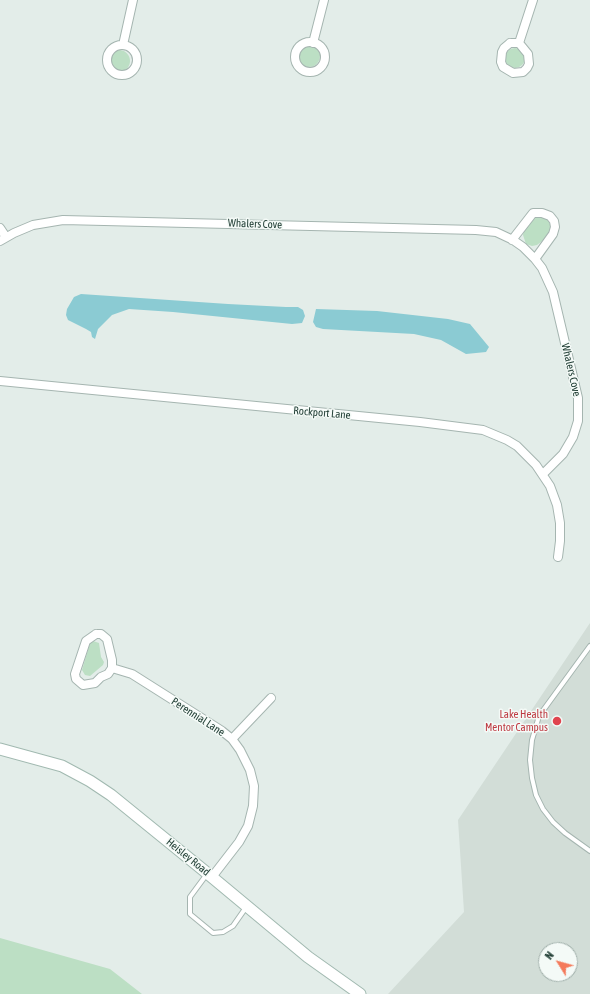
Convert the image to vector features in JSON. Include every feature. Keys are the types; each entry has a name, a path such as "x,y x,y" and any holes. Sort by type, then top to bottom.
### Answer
{"street":[{"path":"123,45 133,0"},
{"path":"313,43 324,0"},
{"path":"519,43 533,0"},
{"path":"512,240 534,213 542,213 550,216 554,221 554,234 535,259"},
{"name":"Whalers Cove","path":"3,239 33,224 63,220 476,230 496,232 523,247 542,268 553,292 578,404 578,421 568,447 557,461 542,474"},
{"path":"0,228 3,239"},
{"name":"Rockport Lane","path":"0,381 420,422 483,430 507,440 524,453 550,486 559,513 560,534 558,557"},
{"path":"96,634 101,634 107,639 112,660 112,668 108,674 95,683 83,684 76,679 75,674 86,641 96,634"},
{"name":"Perennial Lane","path":"112,668 132,674 222,731 232,739 240,750 250,770 254,786 253,806 248,826 239,842 210,875"},
{"path":"232,739 271,698"},
{"name":"Heisley Road","path":"0,749 62,766 90,781 111,795 308,957 360,994"}],"lane":[{"path":"590,646 539,716 532,740 530,760 536,795 543,809 553,822 565,833 590,851"},
{"path":"210,875 190,897 190,914 213,933 224,932 233,926 247,906"}],"shaded area":[{"name":"Lake Health Mentor Campus","path":"590,623 590,994 388,994 464,912 458,820"}],"green space":[{"path":"309,45 317,48 320,56 317,64 309,67 301,64 298,56 301,48"},
{"path":"515,48 522,51 525,58 522,65 515,68 508,65 505,58 508,51"},
{"path":"119,50 123,51 129,57 129,65 123,71 119,72 115,71 109,65 108,61 109,57 115,51"},
{"path":"540,215 548,219 551,231 537,245 532,246 526,244 523,235 524,230"},
{"path":"93,641 99,643 101,657 104,662 103,665 90,676 85,675 82,670 90,643"},
{"path":"0,938 110,969 142,994 0,994"}],"water":[{"path":"81,294 298,307 303,310 305,316 302,323 292,324 129,309 112,315 98,329 95,339 92,337 91,332 68,320 66,315 67,309 74,297"},
{"path":"316,309 377,311 448,319 470,324 489,347 486,352 466,354 441,340 414,334 323,329 316,327 313,322"}],"place":[{"name":"Lake Health Mentor Campus","path":"557,721"}]}
